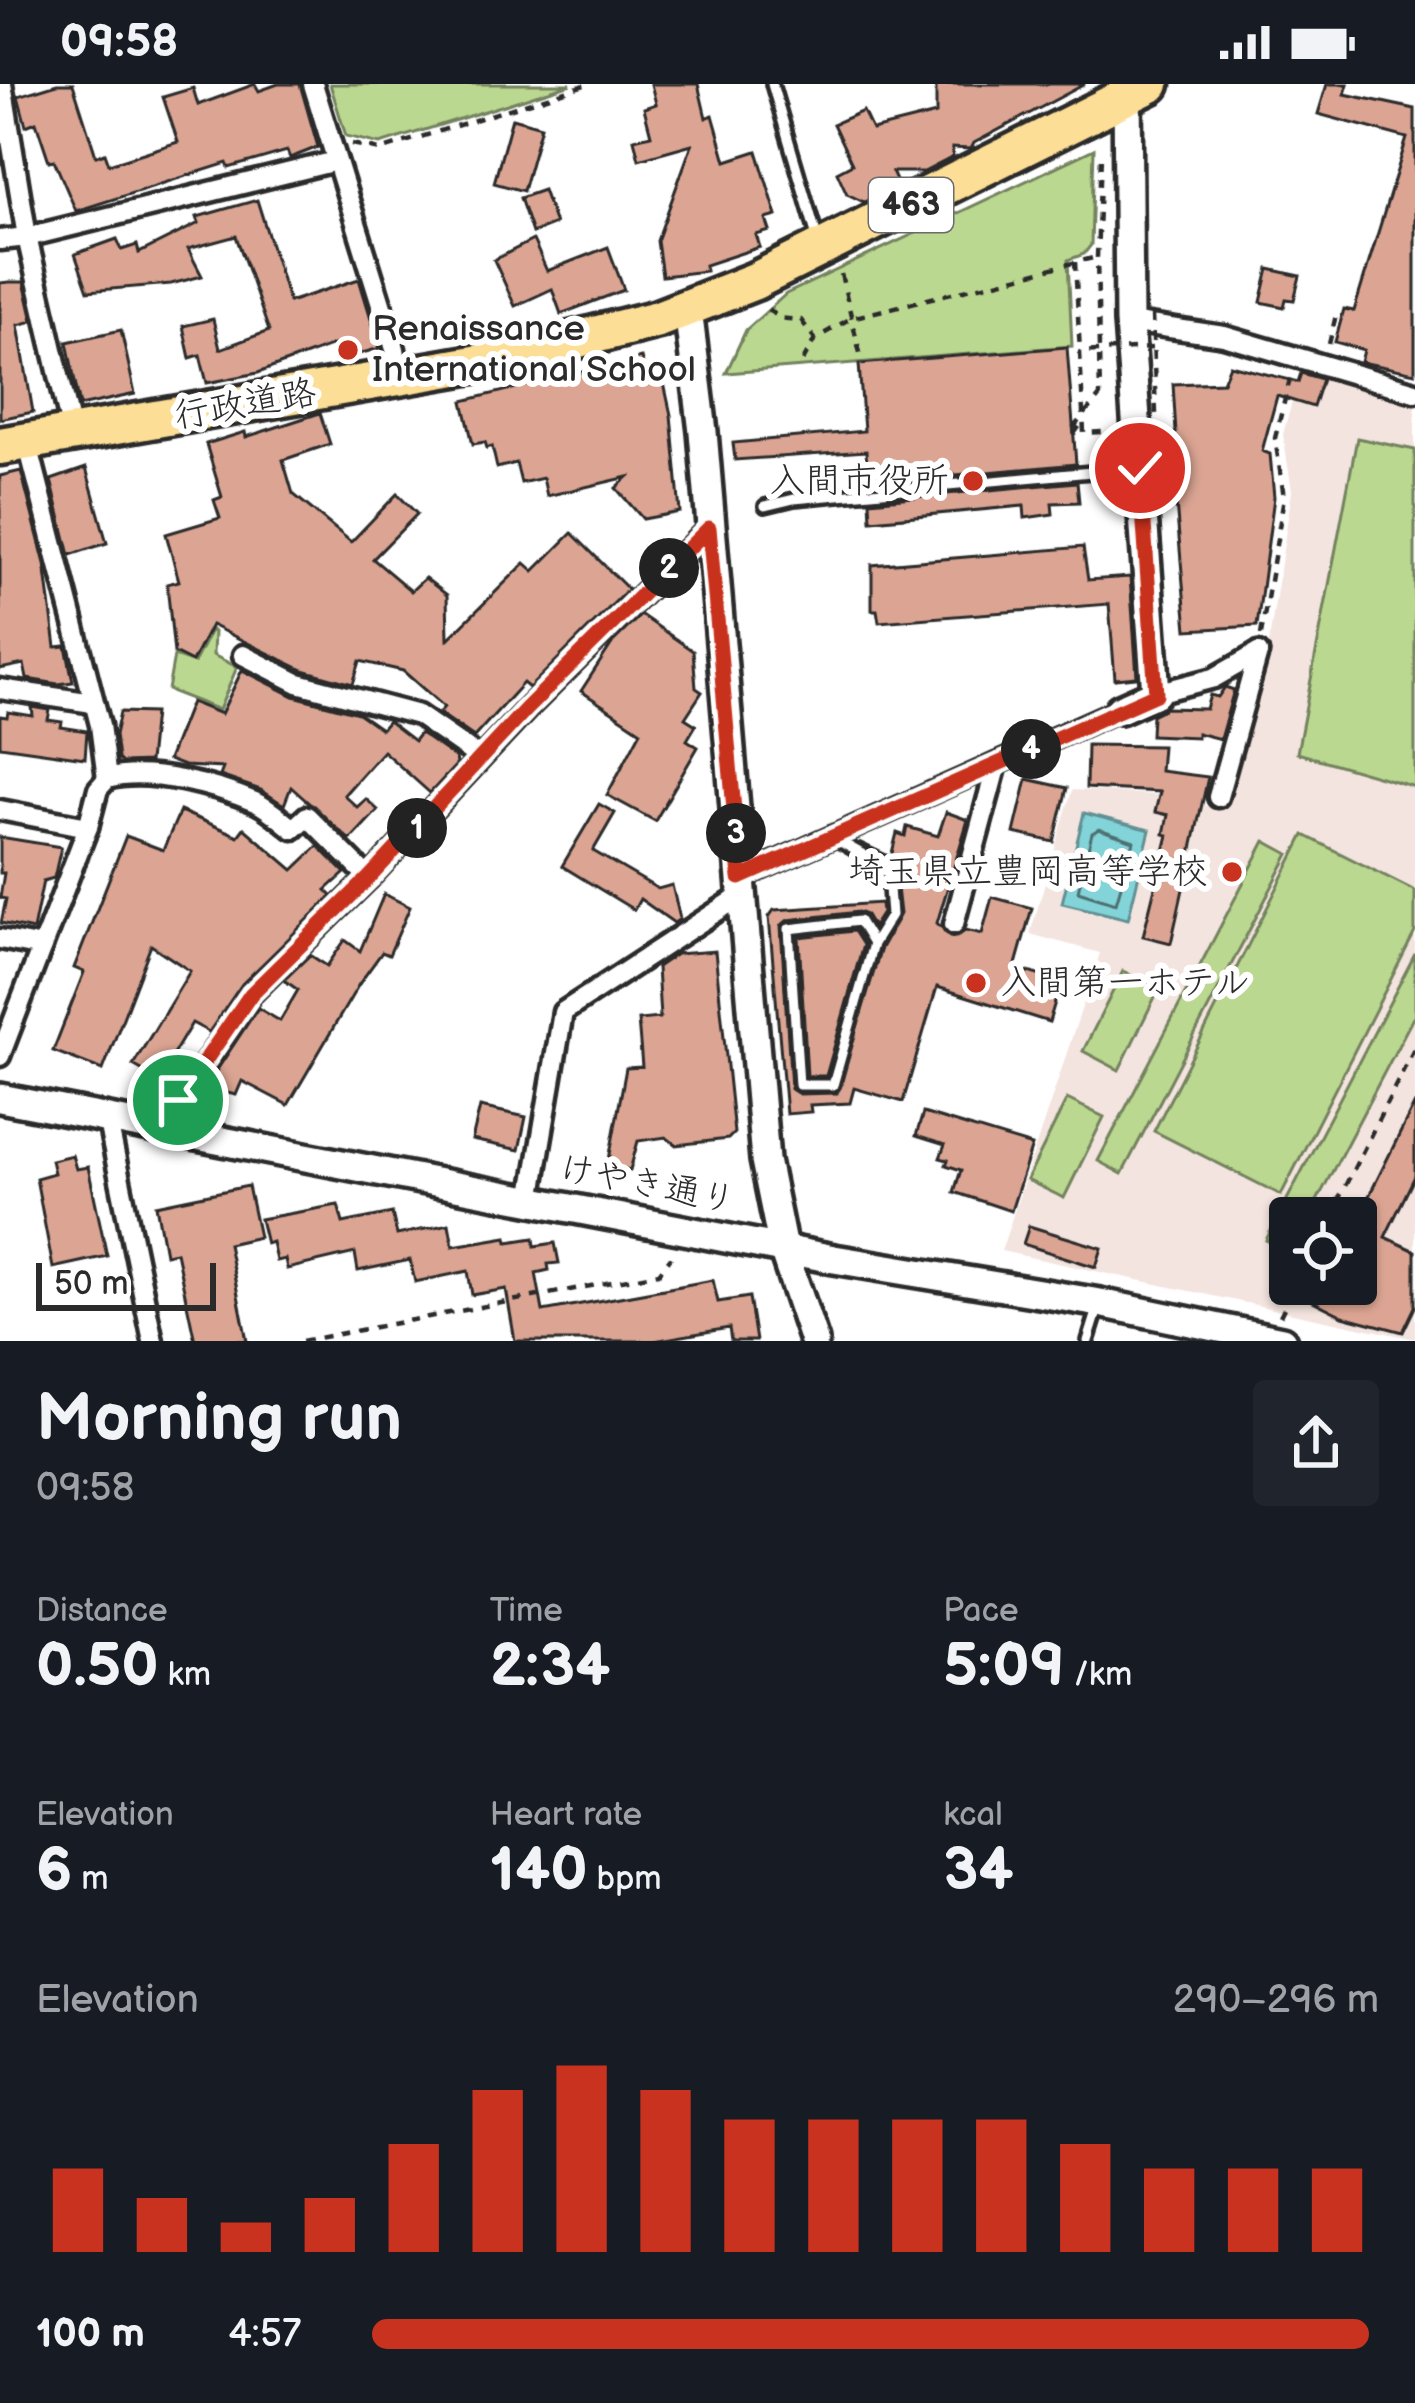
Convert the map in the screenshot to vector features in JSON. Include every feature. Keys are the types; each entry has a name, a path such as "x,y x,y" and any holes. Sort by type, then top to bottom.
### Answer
{"highway":[{"name":"行政道路","path":"14,444 400,378 562,344 688,309 831,262 1136,88"}],"street":[{"path":"2,84 5,144 73,436"},
{"path":"313,84 339,152 400,378"},
{"path":"1136,88 1140,468 1156,694"},
{"path":"0,240 27,237 339,152"},
{"path":"688,309 765,1160 783,1249 814,1341"},
{"path":"1141,318 1296,355 1415,392"},
{"path":"14,444 93,703 107,778"},
{"path":"162,1129 251,994 709,528"},
{"path":"531,1200 563,1012 741,886 832,837 1156,694 1214,678 1258,652"},
{"path":"1218,797 1258,652"},
{"path":"243,655 298,682 418,715 480,758"},
{"path":"0,688 93,703"},
{"path":"954,924 998,764"},
{"path":"0,1056 88,827 98,789 107,778 123,774 206,784 260,804 293,829 307,816 369,878"},
{"path":"0,810 88,827"},
{"path":"0,939 42,947"},
{"name":"けやき通り","path":"0,1098 783,1249 1280,1330"},
{"path":"107,1118 153,1341"}],"lane":[{"path":"772,84 831,262"},
{"path":"765,506 794,499 1140,468"},
{"path":"832,837 876,862 888,875 892,915 873,944 833,1084 799,1085 789,929 859,921 873,944"},
{"path":"1088,1341 1100,1304"}],"path":[{"path":"339,152 380,150 588,84"},
{"path":"1083,422 1073,431 1100,397 1098,163 1106,146"},
{"path":"803,361 814,339 851,318 1096,257"},
{"path":"831,262 860,353"},
{"path":"1076,262 1084,433 1156,429"},
{"path":"763,303 778,318 801,320 814,339"},
{"path":"1324,364 1336,315"},
{"path":"1141,318 1152,348 1157,438"},
{"path":"1080,352 1152,348"},
{"path":"1258,652 1284,497 1275,438 1296,355"},
{"path":"1340,1197 1415,1047"},
{"path":"302,1341 659,1273 671,1257"}],"shaded area":[{"name":"埼玉県立豊岡高等学校","path":"1301,369 1415,404 1415,1339 1001,1251 1100,953 1030,934 1072,790 1158,795 1219,809 1268,648 1292,491 1283,434"}],"green space":[{"path":"330,84 571,84 380,144 346,136"},
{"path":"1094,149 1091,245 1084,254 1068,260 1072,346 726,373 746,330 786,294"},
{"path":"1357,438 1415,450 1415,787 1297,753"},
{"path":"211,630 213,655 237,667 219,710 168,690 174,656 194,663"},
{"path":"1304,835 1415,891 1415,932 1281,1195 1154,1131"},
{"path":"1265,841 1289,854 1122,1174 1098,1161"},
{"path":"1415,954 1415,1014 1319,1197 1288,1197"},
{"path":"1123,971 1159,989 1119,1070 1083,1051"},
{"path":"1067,1099 1104,1117 1064,1198 1027,1180"}],"water":[{"path":"1084,813 1150,830 1128,919 1062,903"}],"building":[{"path":"73,84 96,156 105,153 109,164 178,142 163,97 193,88 198,105 255,84 259,91 278,84 300,84 318,147 290,158 287,151 229,168 227,163 76,211 54,160 49,161 36,122 26,126 18,96"},
{"path":"651,84 698,84 706,118 713,115 726,161 757,151 777,216 766,219 770,231 756,235 760,247 705,265 706,271 662,276 657,241 692,144 639,159 634,139 651,135 644,108 656,104"},
{"path":"936,84 1085,84 974,143 971,149 952,148 953,157 924,172 892,172 898,185 864,202 847,194 837,172 852,164 833,124 863,111 872,130 936,114"},
{"path":"1327,84 1348,84 1345,94 1415,109 1415,373 1361,362 1364,350 1335,342 1344,309 1354,311 1407,138 1318,114"},
{"path":"512,118 541,126 523,191 494,183"},
{"path":"543,190 555,224 532,233 520,198"},
{"path":"257,200 289,302 359,279 380,348 338,360 333,345 258,373 207,383 200,355 190,358 183,326 213,319 220,349 269,331 236,236 188,249 202,276 171,284 88,291 75,254 117,239 122,250 137,245 139,253 199,223 197,217"},
{"path":"533,240 547,271 608,247 624,290 561,314 552,289 515,306 494,260"},
{"path":"1269,269 1300,276 1294,300 1286,299 1284,307 1261,302"},
{"path":"24,282 33,321 18,325 33,412 0,419 0,283"},
{"path":"121,330 135,394 80,406 67,342"},
{"path":"1067,347 1076,464 868,483 866,451 735,460 733,443 864,431 859,364"},
{"path":"641,358 644,369 655,366 657,375 662,374 671,415 680,512 643,519 616,488 628,477 547,496 543,478 521,483 516,463 497,468 492,446 473,444 463,401"},
{"path":"1230,365 1298,382 1301,373 1322,379 1313,407 1277,396 1262,451 1270,454 1274,497 1257,626 1187,630 1170,434 1176,433 1173,384 1223,382"},
{"path":"320,413 330,444 283,460 293,494 351,542 397,494 417,514 373,559 411,591 425,578 447,595 448,639 525,563 534,571 572,533 628,589 529,688 523,683 474,737 439,713 444,707 403,671 360,661 353,684 303,670 211,625 192,662 174,653 167,584 179,581 166,534 220,518 214,500 222,497 206,444 245,432 246,437"},
{"path":"86,468 107,543 70,555 51,480"},
{"path":"21,471 45,564 56,647 66,646 73,682 27,679 24,664 0,669 0,476"},
{"path":"1077,482 1079,502 1052,503 1053,514 1025,518 1024,506 871,520 870,501"},
{"path":"1083,547 1088,580 1130,577 1137,677 1115,679 1109,604 879,622 877,610 872,610 872,565"},
{"path":"641,615 693,651 696,688 702,692 685,718 696,725 687,740 698,747 655,821 607,795 641,731 581,691 613,642"},
{"path":"242,670 294,696 358,713 381,729 388,721 414,741 420,733 456,758 457,764 430,793 383,751 344,795 357,807 366,799 378,810 350,840 291,787 284,805 261,790 220,776 223,768 184,766 168,760 191,702 221,714"},
{"path":"1225,687 1234,690 1220,739 1197,733 1197,737 1151,735 1152,715 1166,708 1206,709 1210,695 1218,697"},
{"path":"32,707 50,710 48,720 62,722 61,727 87,731 85,758 0,746 0,716 7,717 8,712 33,716"},
{"path":"120,712 154,713 149,762 118,759 115,735"},
{"path":"1087,745 1162,746 1160,771 1208,777 1171,943 1143,936 1168,835 1164,834 1168,815 1155,812 1160,792 1086,788"},
{"path":"1027,779 1067,788 1054,842 1014,833"},
{"path":"599,804 615,813 593,851 658,889 672,885 680,919 674,923 640,899 634,910 562,866"},
{"path":"180,811 238,836 244,828 293,870 318,846 345,873 326,890 332,896 242,984 209,1032 192,1023 171,1058 187,1067 177,1081 161,1081 133,1065 190,971 151,945 103,1070 53,1051 84,972 74,968 126,836 163,850"},
{"path":"946,812 968,820 937,923 952,937 966,930 982,934 992,897 1032,908 1015,968 1061,982 1049,1022 937,987 903,1102 854,1088 850,1103 810,1105 811,1112 786,1114 769,917 774,910 881,903 882,913 873,927 858,912 788,920 781,926 791,1089 799,1094 837,1093 881,948 900,914 895,870 859,842 891,857 897,833 905,836 907,827 938,836"},
{"path":"0,837 61,847 54,878 43,881 33,930 1,923 6,899 0,898 4,873 0,873"},
{"path":"384,894 410,907 389,955 382,952 359,984 288,1105 242,1081 236,1095 205,1088 258,1008 280,1021 298,990 284,980 310,955 327,966 345,940 360,951"},
{"path":"854,931 863,945 826,1076 807,1076 799,937"},
{"path":"715,951 734,1133 728,1139 676,1145 666,1137 638,1141 630,1170 608,1165 626,1068 642,1067 638,1020 660,1018 657,967 676,954"},
{"path":"1415,1103 1415,1176 1385,1237 1415,1251 1415,1307 1403,1332 1321,1305 1377,1305 1377,1197 1368,1197"},
{"path":"480,1107 526,1117 519,1150 472,1140"},
{"path":"923,1113 1032,1146 1011,1211 954,1192 961,1170 940,1158 945,1145 916,1136"},
{"path":"72,1155 76,1169 88,1167 107,1256 53,1268 36,1178 54,1173 51,1160"},
{"path":"248,1186 259,1237 228,1244 247,1341 195,1341 176,1252 165,1254 156,1205"},
{"path":"338,1205 343,1223 392,1213 397,1235 449,1224 453,1246 507,1237 508,1242 534,1238 535,1246 555,1243 559,1263 536,1273 543,1311 713,1280 718,1302 749,1297 756,1341 731,1341 729,1328 654,1341 515,1341 506,1289 472,1295 468,1271 415,1282 410,1260 358,1271 355,1253 287,1269 285,1259 276,1261 260,1219"},
{"path":"1029,1226 1102,1248 1096,1267 1023,1244"}],"place":[{"name":"Renaissance International School","path":"348,350"},
{"name":"入間市役所","path":"973,481"},
{"name":"埼玉県立豊岡高等学校","path":"1232,872"},
{"name":"入間第一ホテル","path":"976,983"}],"route":[{"path":"178,1100 251,994 416,830 526,709 709,528 740,878 1156,694 1140,468"}]}
